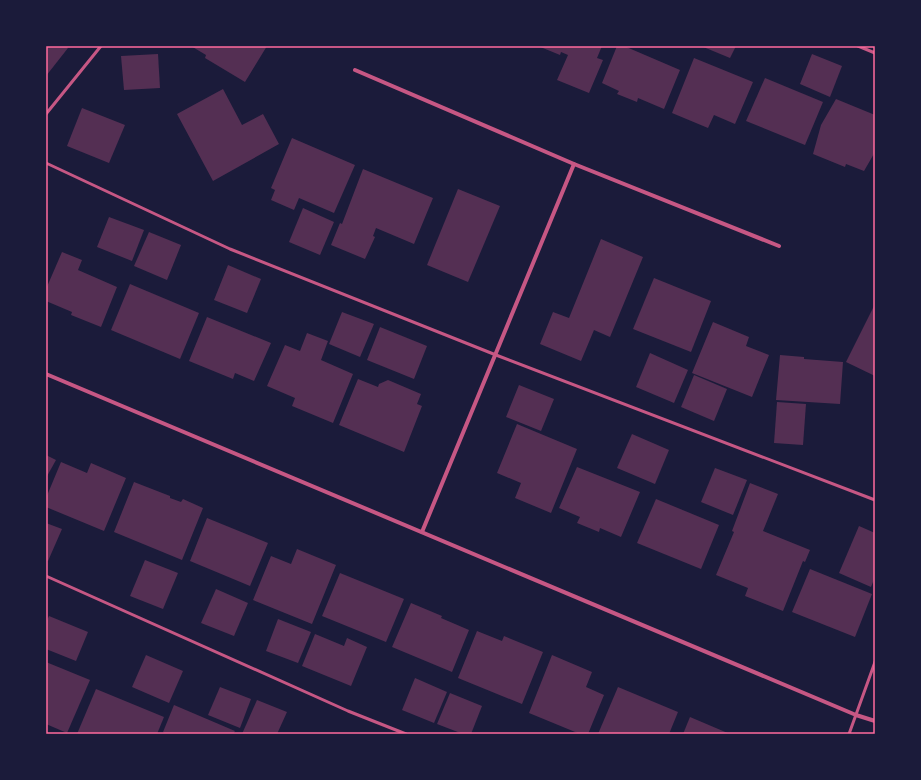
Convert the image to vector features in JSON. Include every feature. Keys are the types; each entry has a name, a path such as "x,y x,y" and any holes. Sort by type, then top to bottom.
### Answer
{"street":[{"path":"356,70 574,164 779,246"},
{"path":"422,532 574,164"},
{"path":"46,374 856,715 875,721"}],"lane":[{"path":"46,114 101,46"},
{"path":"858,46 875,53"},
{"path":"46,163 230,249 496,355 875,500"},
{"path":"46,576 348,711 406,734"},
{"path":"849,734 875,662"}],"building":[{"path":"46,46 66,46 68,48 46,76"},
{"path":"191,46 267,46 245,82 205,58 206,55"},
{"path":"538,46 602,46 597,58 603,60 589,93 557,80 568,55 561,52 560,55"},
{"path":"617,46 624,46 680,70 664,109 638,98 637,102 617,94 619,91 602,83"},
{"path":"701,46 736,46 730,58"},
{"path":"158,54 160,88 124,90 121,56"},
{"path":"812,54 842,66 830,97 800,84"},
{"path":"694,58 753,82 735,124 714,115 708,128 672,113"},
{"path":"765,78 823,102 805,145 746,121"},
{"path":"223,89 242,125 263,114 279,144 213,181 177,114"},
{"path":"836,99 875,115 875,152 864,171 846,164 845,167 813,154 821,125"},
{"path":"82,108 125,125 109,163 67,146"},
{"path":"292,138 355,165 334,213 299,198 294,210 271,200 275,190 271,188"},
{"path":"363,169 433,198 414,244 376,228 373,236 375,237 365,259 331,245 340,223 342,224"},
{"path":"458,189 500,206 468,282 427,265"},
{"path":"303,208 334,222 320,255 289,242"},
{"path":"109,217 144,230 132,261 97,247"},
{"path":"149,232 181,245 167,280 134,266"},
{"path":"601,239 643,257 610,337 594,330 581,361 540,344 553,312 569,318"},
{"path":"62,252 82,260 78,270 117,287 101,327 71,315 72,312 46,301 46,289"},
{"path":"228,265 261,279 247,313 214,300"},
{"path":"654,278 711,301 691,352 633,329"},
{"path":"130,284 199,313 180,359 111,330"},
{"path":"875,304 875,376 846,362"},
{"path":"342,312 374,324 360,357 329,344"},
{"path":"207,317 271,343 254,381 235,373 233,379 189,361"},
{"path":"713,322 749,337 746,346 769,355 752,397 692,373"},
{"path":"380,327 427,346 414,379 367,360"},
{"path":"307,333 328,341 321,360 353,374 333,423 292,406 295,398 267,386 285,345 300,351"},
{"path":"650,353 688,370 674,403 636,387"},
{"path":"780,355 804,357 804,359 843,362 840,404 776,400"},
{"path":"694,375 727,389 714,421 681,407"},
{"path":"358,379 378,387 379,384 388,380 421,394 417,404 422,406 404,452 339,425"},
{"path":"519,385 554,399 541,431 506,417"},
{"path":"777,402 806,404 803,445 774,443"},
{"path":"517,424 577,449 551,513 515,498 521,483 497,473"},
{"path":"632,434 669,450 655,484 617,468"},
{"path":"46,455 56,460 46,478"},
{"path":"61,462 87,473 91,463 126,478 104,531 46,507 46,498"},
{"path":"577,467 640,492 621,537 600,528 599,532 577,523 580,517 559,508"},
{"path":"715,468 747,480 733,515 701,502"},
{"path":"134,482 170,496 170,498 181,502 183,499 203,508 182,560 114,532"},
{"path":"750,483 778,494 763,531 810,550 805,562 803,561 783,611 745,596 748,588 716,575 734,532 732,531"},
{"path":"656,499 719,525 701,569 637,543"},
{"path":"207,518 268,543 250,586 190,561"},
{"path":"46,523 62,529 48,561 46,560"},
{"path":"859,526 875,533 875,577 871,587 839,573"},
{"path":"297,549 336,565 312,624 253,600 271,556 291,564"},
{"path":"145,560 178,573 163,609 130,596"},
{"path":"810,569 872,594 855,637 792,612"},
{"path":"340,573 404,599 386,642 322,616"},
{"path":"216,589 248,603 234,636 201,623"},
{"path":"411,603 442,616 441,618 469,630 452,672 392,647"},
{"path":"49,616 88,632 76,661 46,649 46,623"},
{"path":"278,619 311,632 298,663 266,651"},
{"path":"477,631 502,641 504,636 543,652 522,704 458,678"},
{"path":"315,634 344,646 347,638 367,647 351,686 302,666"},
{"path":"146,655 183,671 169,703 132,687"},
{"path":"552,655 592,672 586,687 604,695 588,734 580,734 529,713"},
{"path":"46,662 90,680 67,733 46,724"},
{"path":"415,678 447,692 434,723 402,710"},
{"path":"220,687 251,699 240,728 208,715"},
{"path":"618,687 678,712 669,734 598,734"},
{"path":"96,689 164,717 157,734 77,734"},
{"path":"450,693 482,706 471,734 463,734 437,724"},
{"path":"257,700 287,712 277,734 242,734"},
{"path":"174,705 235,731 233,734 166,734 163,732"},
{"path":"690,717 730,734 683,734"}]}
